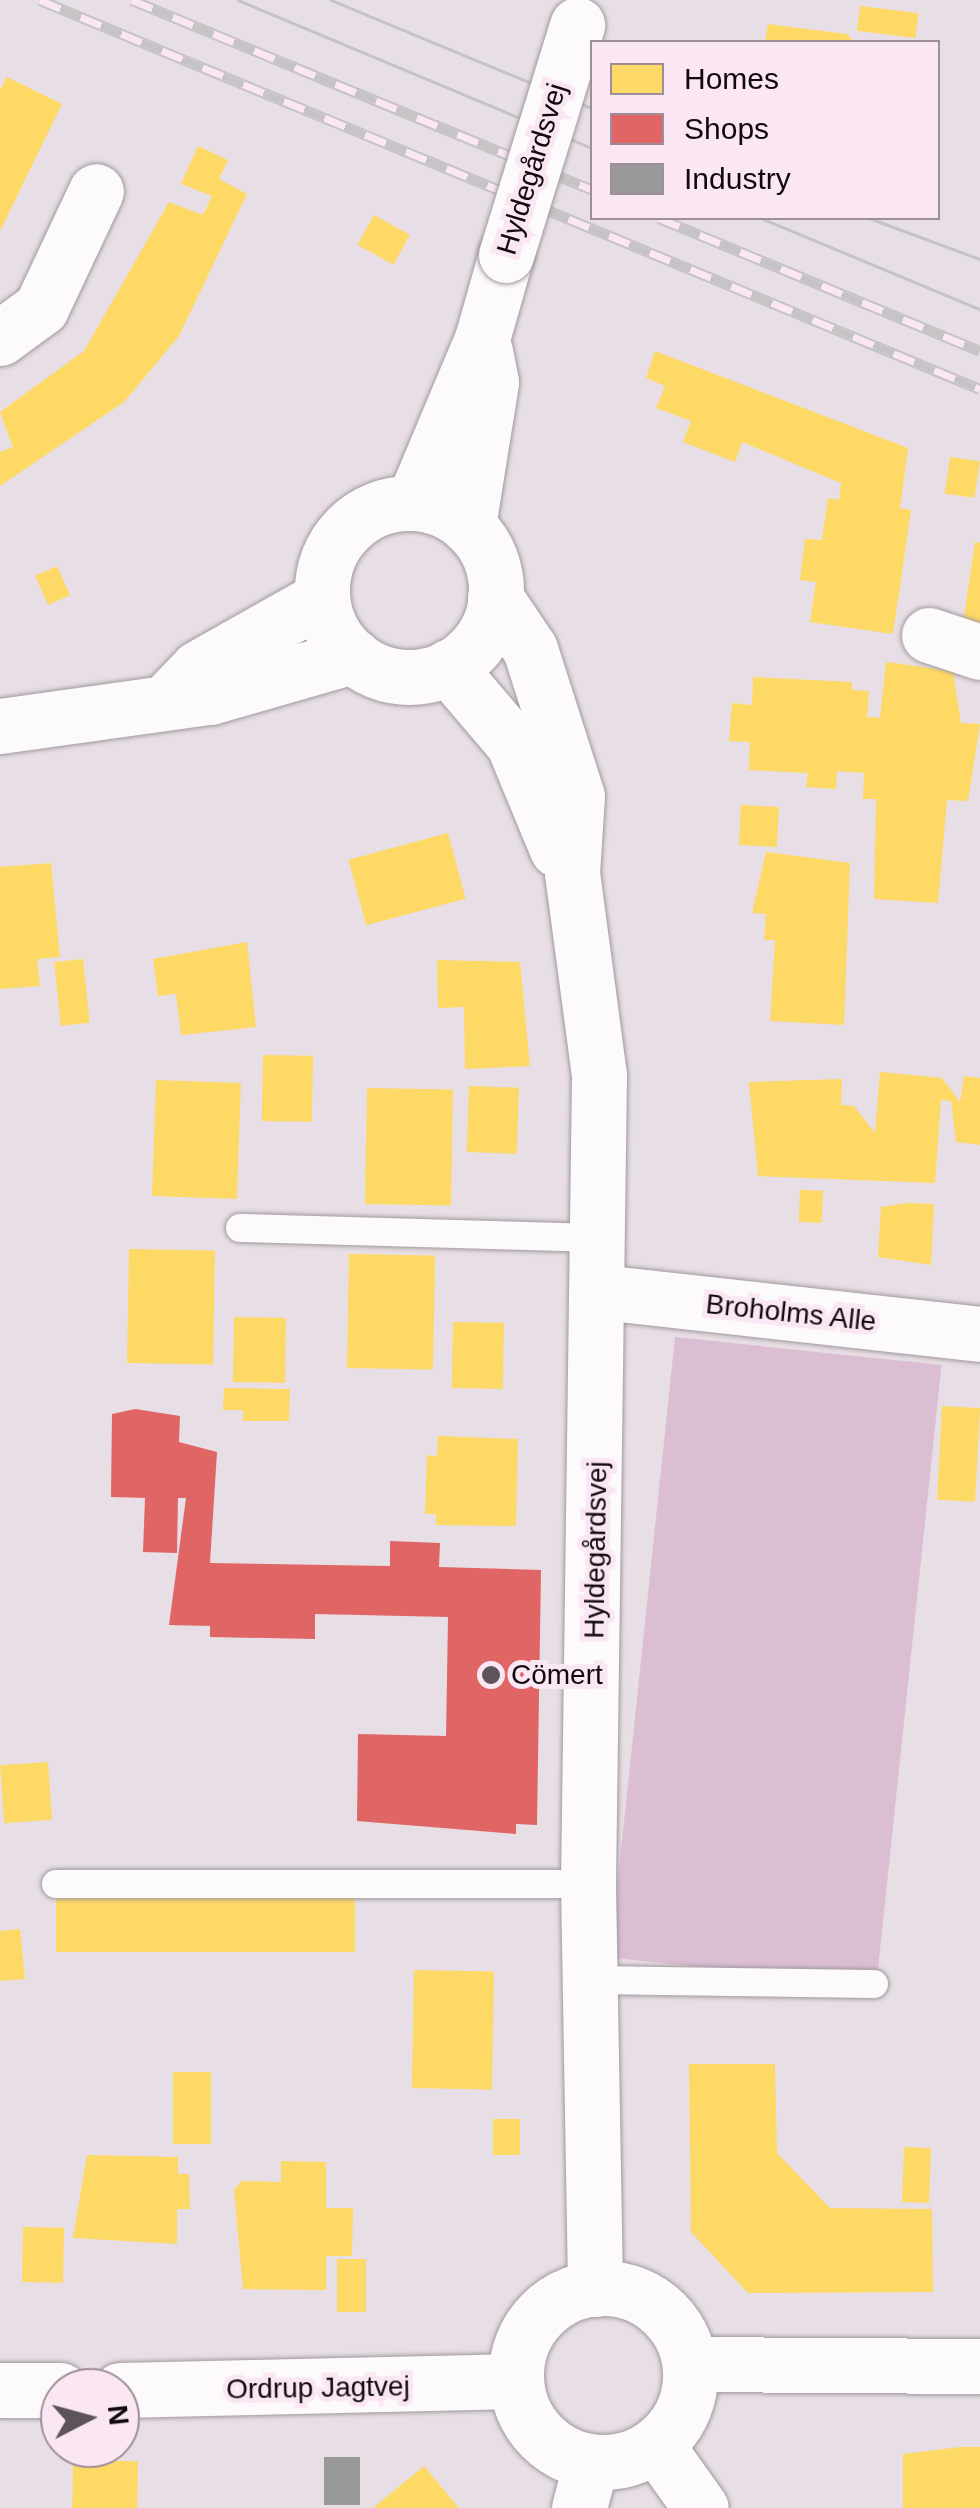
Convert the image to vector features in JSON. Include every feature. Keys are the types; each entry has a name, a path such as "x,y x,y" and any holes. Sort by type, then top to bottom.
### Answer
{"street":[{"name":"Hyldegårdsvej","path":"413,503 482,339 580,12"},
{"path":"0,338 41,308 96,191"},
{"name":"Hyldegårdsvej","path":"468,526 491,382 482,339"},
{"path":"413,503 468,526 488,553 496,597 483,634 448,667 398,676 353,656 322,598 328,559 350,526 413,503"},
{"name":"Hyldegårdsvej","path":"496,597 530,649 577,796 572,872 598,1076 602,1292 588,1884 595,2289"},
{"path":"172,695 198,668 322,598"},
{"path":"929,635 980,652"},
{"path":"0,726 172,695 228,693 353,656"},
{"name":"Hyldegårdsvej","path":"448,667 513,744 572,872"},
{"name":"Broholms Alle","path":"602,1292 980,1334"},
{"path":"595,2289 657,2307 690,2364 682,2414 656,2445 585,2485 540,2435 516,2381 537,2319 595,2289"},
{"path":"690,2364 980,2366"},
{"name":"Ordrup Jagtvej","path":"140,2390 516,2381"},
{"path":"0,2390 40,2390"},
{"path":"656,2445 701,2508"}],"lane":[{"path":"240,1228 602,1238"},
{"path":"56,1884 588,1884"},
{"path":"590,1980 874,1984"}],"shaded area":[{"path":"675,1337 942,1365 876,1986 610,1958"}],"building: Homes":[{"path":"860,6 919,13 916,38 857,31"},
{"path":"768,24 847,34 852,40 765,40"},
{"path":"7,77 62,104 0,231 0,90"},
{"path":"198,146 228,160 219,179 247,194 179,336 124,402 0,486 0,452 13,447 0,412 84,351 169,202 203,215 212,196 181,184"},
{"path":"374,215 410,235 393,265 358,245"},
{"path":"655,351 908,448 900,508 911,510 893,634 810,622 816,582 800,580 805,539 822,540 828,498 839,500 841,483 742,442 735,462 683,442 691,421 656,408 665,386 646,378"},
{"path":"950,457 980,461 975,498 945,494"},
{"path":"975,542 980,543 980,639 961,637"},
{"path":"57,566 70,595 48,605 35,576"},
{"path":"886,662 953,671 961,723 980,724 968,801 947,800 938,903 874,899 876,799 863,799 864,773 837,771 836,789 806,787 808,773 749,770 750,742 729,741 732,703 752,705 753,677 852,682 852,690 869,691 867,717 880,718"},
{"path":"741,805 779,807 777,847 739,845"},
{"path":"448,833 466,899 366,925 349,860"},
{"path":"766,852 850,863 844,1025 770,1021 775,940 764,940 766,914 752,913"},
{"path":"51,863 60,957 37,959 40,986 0,989 0,867"},
{"path":"247,942 256,1027 181,1035 176,994 158,996 153,959"},
{"path":"83,959 90,1023 61,1026 54,962"},
{"path":"437,960 520,962 530,1066 465,1069 464,1007 438,1008"},
{"path":"263,1055 313,1056 312,1122 262,1121"},
{"path":"880,1072 942,1078 960,1102 964,1076 980,1078 980,1145 956,1142 951,1101 941,1100 935,1183 758,1176 749,1082 842,1079 841,1105 854,1106 875,1133"},
{"path":"156,1080 241,1083 237,1199 152,1196"},
{"path":"469,1086 519,1088 517,1154 467,1152"},
{"path":"367,1088 453,1090 451,1205 365,1204"},
{"path":"800,1190 823,1191 822,1223 799,1222"},
{"path":"934,1204 931,1265 878,1257 881,1207"},
{"path":"129,1249 215,1251 213,1364 127,1363"},
{"path":"349,1254 435,1256 433,1369 347,1368"},
{"path":"234,1317 286,1318 285,1383 233,1382"},
{"path":"453,1322 504,1323 503,1389 452,1388"},
{"path":"224,1388 290,1389 289,1421 243,1421 243,1410 223,1410"},
{"path":"942,1406 980,1408 975,1502 937,1500"},
{"path":"438,1436 518,1439 516,1526 436,1525 436,1514 425,1514 427,1455 437,1456"},
{"path":"48,1762 52,1820 4,1823 0,1765"},
{"path":"56,1891 355,1891 355,1952 56,1952"},
{"path":"20,1929 25,1979 0,1981 0,1931"},
{"path":"414,1970 494,1971 492,2089 412,2088"},
{"path":"689,2064 775,2064 777,2153 830,2208 932,2209 933,2292 748,2293 691,2232"},
{"path":"173,2072 211,2072 211,2144 173,2144"},
{"path":"493,2119 520,2119 520,2155 493,2155"},
{"path":"904,2147 931,2148 929,2203 902,2202"},
{"path":"87,2155 178,2157 178,2174 189,2174 190,2209 177,2209 177,2244 73,2238"},
{"path":"281,2161 326,2162 326,2208 353,2208 352,2256 326,2256 326,2290 243,2289 234,2190 242,2181 281,2182"},
{"path":"23,2227 64,2228 63,2283 22,2282"},
{"path":"337,2259 366,2259 366,2312 337,2312"},
{"path":"980,2447 980,2508 903,2508 903,2454"},
{"path":"424,2466 459,2508 373,2508"},
{"path":"73,2468 138,2468 137,2508 72,2508"}],"building: Shops":[{"path":"135,1409 180,1416 179,1442 217,1452 210,1563 390,1566 390,1541 440,1543 439,1567 541,1570 537,1825 516,1824 516,1834 357,1821 358,1734 446,1736 448,1617 315,1614 315,1639 210,1637 210,1626 169,1625 186,1498 178,1498 177,1553 143,1552 145,1498 111,1497 112,1414"}],"building: Industry":[{"path":"324,2457 360,2457 360,2505 324,2505"}],"tram line":[{"path":"238,0 590,147"},
{"path":"331,0 590,107"},
{"path":"766,220 980,309"},
{"path":"874,220 980,259"}],"railway":[{"path":"40,0 980,389"},
{"path":"132,0 590,189"},
{"path":"664,220 980,351"}],"place":[{"name":"Cömert","path":"491,1675"}]}
